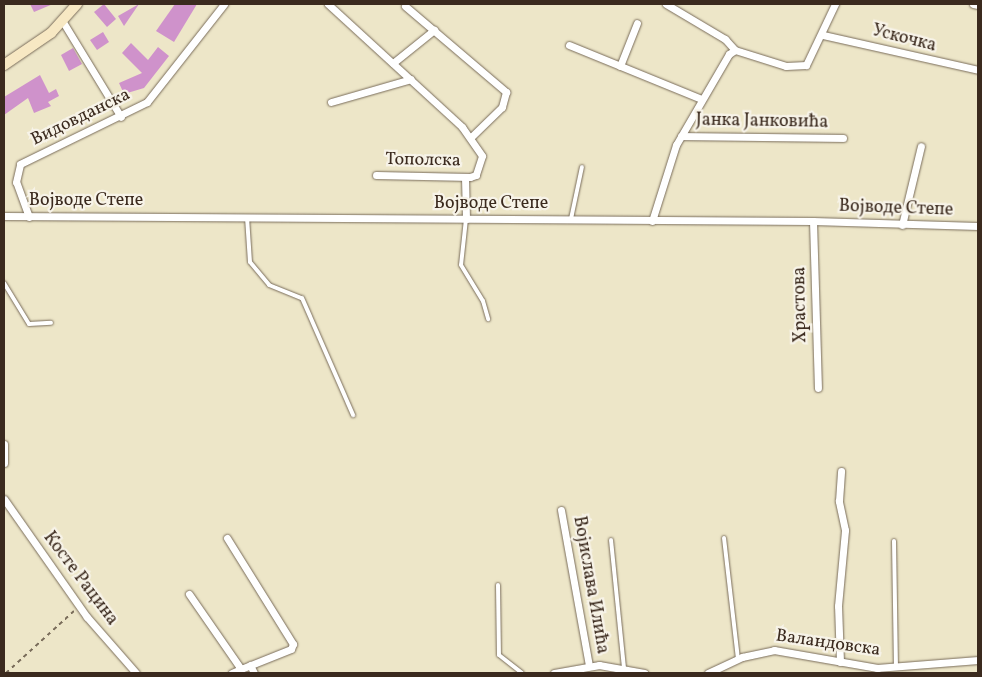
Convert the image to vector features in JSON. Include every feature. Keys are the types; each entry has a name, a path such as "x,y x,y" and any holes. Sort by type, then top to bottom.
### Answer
{"street":[{"path":"4,65 63,22 77,4"},
{"name":"Видовданска","path":"28,217 16,182 20,164 121,117 157,94 224,4"},
{"path":"328,4 412,79 471,136 482,156 476,175 468,177 466,219"},
{"path":"666,4 725,39 735,50 786,66 806,65 823,35 835,4"},
{"path":"973,4 978,5"},
{"path":"405,6 506,92 493,119 471,136"},
{"path":"63,22 121,117"},
{"path":"620,66 637,23"},
{"path":"393,63 434,30"},
{"name":"Ускочка","path":"823,35 978,70"},
{"path":"569,45 701,99"},
{"path":"652,220 681,136 701,99 735,50"},
{"path":"331,102 412,79"},
{"name":"Јанка Јанковића","path":"681,136 843,138"},
{"path":"902,225 921,146"},
{"name":"Тополска","path":"376,175 468,177"},
{"name":"Војводе Степе","path":"4,216 571,218 814,221 978,226"},
{"name":"Храстова","path":"814,221 818,388"},
{"path":"4,444 4,463"},
{"path":"840,662 838,606 845,530 839,501 841,471"},
{"name":"Косте Рацина","path":"4,499 79,606 136,673"},
{"name":"Војислава Илића","path":"561,510 589,665"},
{"path":"227,538 293,644 291,649 232,673"},
{"path":"189,594 241,669"},
{"name":"Валандовска","path":"708,673 727,670 738,659 774,650 840,662 896,668 978,660"},
{"path":"250,665 254,673"},
{"path":"554,673 589,665 606,665 644,673"},
{"name":"Војислава Илића","path":"605,673 606,665"}],"lane":[{"path":"571,218 582,167"},
{"path":"247,217 250,262 269,284 302,298 353,415"},
{"path":"466,219 461,265 483,301 488,319"},
{"path":"4,283 29,324 51,323"},
{"path":"724,538 738,659"},
{"path":"611,540 624,669"},
{"path":"894,541 896,668"},
{"path":"498,586 499,656 522,673"}],"path":[{"path":"6,673 79,606"}],"building":[{"path":"30,4 53,4 34,12"},
{"path":"104,4 116,19 107,27 94,12"},
{"path":"139,4 124,26 118,16"},
{"path":"175,4 197,4 174,42 156,31"},
{"path":"103,32 109,42 97,50 90,40"},
{"path":"131,43 148,60 158,47 169,56 144,88 124,94 119,83 142,73 122,53"},
{"path":"73,48 82,64 69,71 61,55"},
{"path":"40,75 49,93 56,89 59,96 48,102 51,106 34,113 28,98 4,115 4,97"}]}
